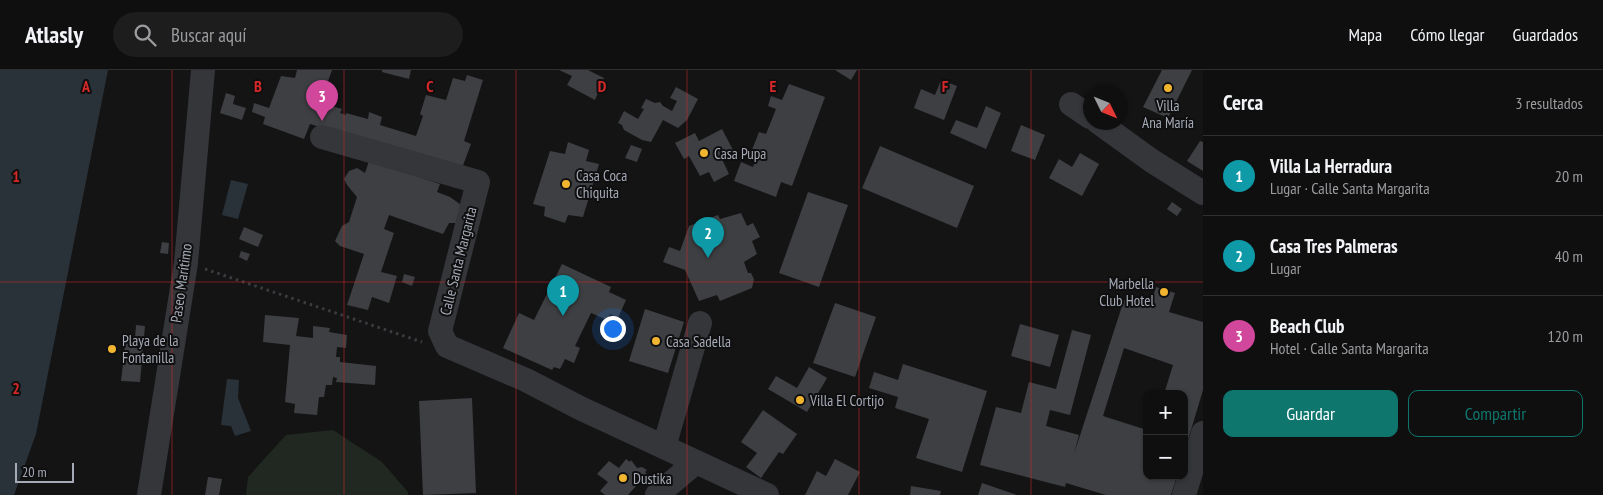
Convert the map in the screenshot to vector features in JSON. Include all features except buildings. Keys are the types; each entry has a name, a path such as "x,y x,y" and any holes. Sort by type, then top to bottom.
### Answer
{"street":[{"name":"Paseo Marítimo","path":"148,495 186,263 203,70"},
{"path":"1071,104 1083,112"},
{"path":"1109,130 1152,161 1203,193"},
{"name":"Calle Santa Margarita","path":"322,137 478,182 440,331 447,346"},
{"path":"664,447 700,322"},
{"path":"447,346 526,380 580,408 767,495"},
{"path":"1184,495 1203,433"},
{"path":"657,495 696,462"}],"path":[{"path":"186,263 423,342 447,346"}],"shaded area":[{"path":"0,70 108,70 36,434 14,495 0,495"},
{"path":"231,180 248,184 238,219 222,215"},
{"path":"227,379 239,380 238,398 251,431 235,436 231,426 221,425"},
{"path":"333,430 382,462 408,492 408,495 246,495 248,477 286,435"}],"place":[{"name":"Villa Ana María","path":"1168,88"},
{"name":"Beach Club","path":"322,121"},
{"name":"Casa Pupa","path":"704,153"},
{"name":"Casa Coca Chiquita","path":"566,184"},
{"name":"Casa Tres Palmeras","path":"708,258"},
{"name":"Marbella Club Hotel","path":"1164,292"},
{"name":"Villa La Herradura","path":"563,316"},
{"name":"Casa Sadella","path":"656,341"},
{"name":"Playa de la Fontanilla","path":"112,349"},
{"name":"Villa El Cortijo","path":"800,400"},
{"name":"Dustika","path":"623,478"}]}
